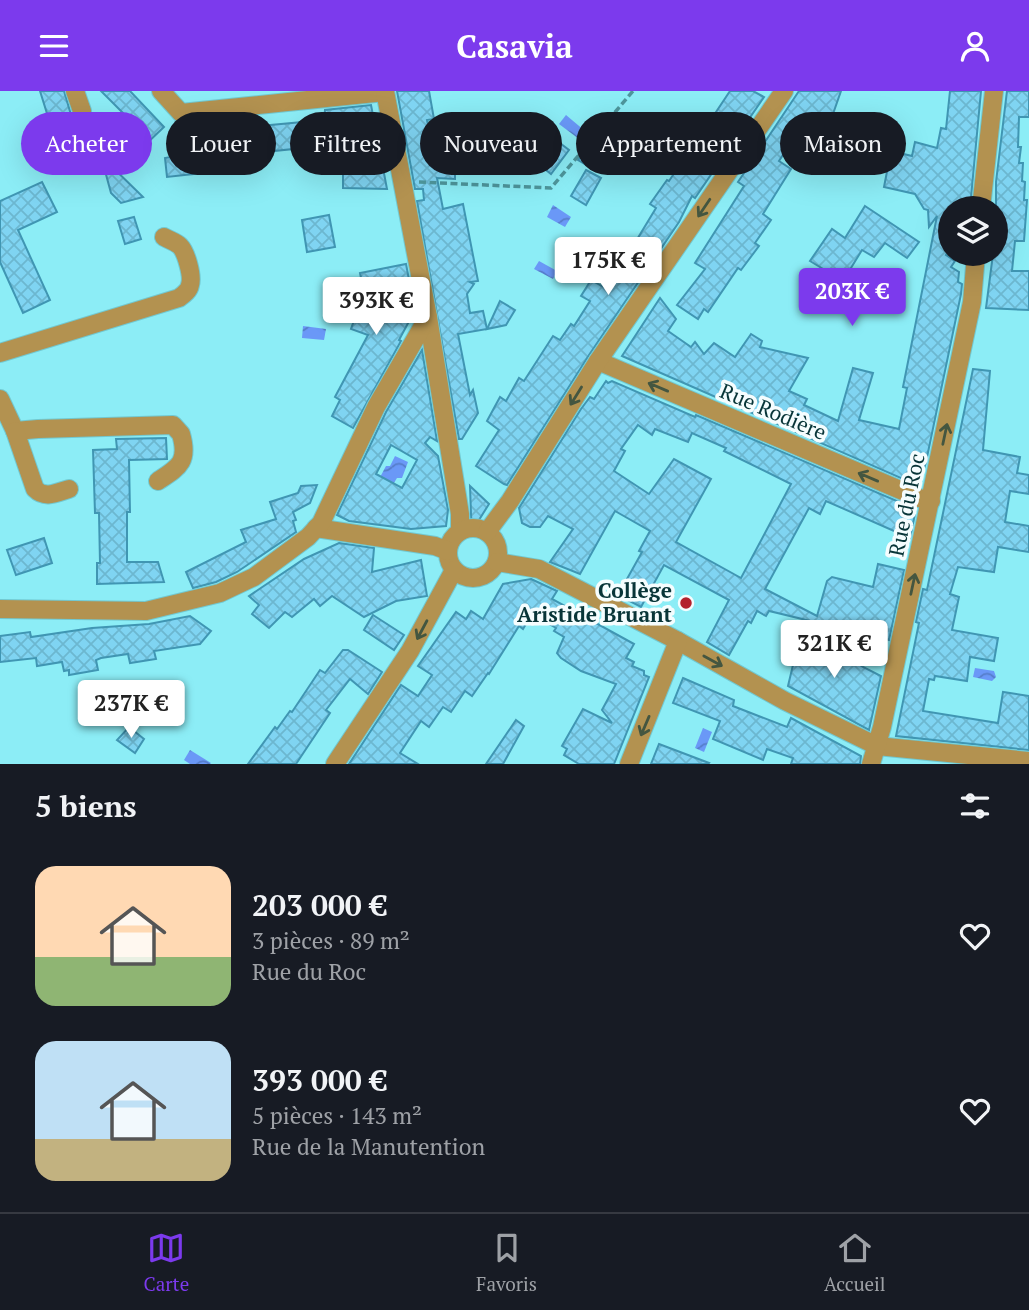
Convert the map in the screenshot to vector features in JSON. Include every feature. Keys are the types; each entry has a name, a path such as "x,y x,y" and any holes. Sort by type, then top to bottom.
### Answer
{"street":[{"path":"75,91 82,111"},
{"path":"161,91 181,113 385,92 428,317 460,514 460,531"},
{"path":"487,532 510,501 598,361 784,91"},
{"path":"982,196 994,91"},
{"path":"0,353 178,298 187,292 190,276 183,250 164,237"},
{"name":"Rue du Roc","path":"871,764 931,501 972,302 975,266"},
{"path":"0,609 146,611 220,593 254,577 308,537 321,523 376,407 428,317"},
{"name":"Rue Rodière","path":"598,361 931,501"},
{"path":"0,398 15,431 35,489 40,494 47,495 69,489"},
{"path":"15,431 173,425 181,434 184,459 181,465 158,481"},
{"path":"474,527 487,532 498,545 497,562 486,575 478,578 461,575 454,570 448,558 448,551 450,543 460,531 474,527"},
{"path":"316,528 435,546 448,551"},
{"path":"497,562 539,569 678,641 785,701 877,747 1029,761"},
{"path":"335,764 410,651 454,570"},
{"path":"629,764 678,641"}],"path":[{"path":"403,184 439,182 551,188 633,91"}],"water":[{"path":"566,115 576,123 576,137 562,126"},
{"path":"553,205 571,217 565,227 547,217"},
{"path":"539,261 557,271 553,279 534,269"},
{"path":"303,326 326,329 324,340 302,338"},
{"path":"395,456 408,462 402,478 397,478 392,486 378,481 386,466 390,466"},
{"path":"975,668 994,671 996,677 992,681 973,677"},
{"path":"703,728 712,732 704,752 695,748"},
{"path":"190,750 211,763 190,764 184,760"}],"building":[{"path":"40,91 64,91 70,112 47,112"},
{"path":"101,91 130,91 150,112 122,112"},
{"path":"397,91 429,91 433,112 420,112 420,175 455,175 455,179 437,178 443,209 463,204 478,281 470,282 474,284 467,294 470,313 483,311 487,329 458,334 470,395 473,390 478,413 462,439 459,439 417,201 424,200 423,189 415,189 406,140 406,112 401,112"},
{"path":"730,91 753,91 764,97 754,112 716,112"},
{"path":"799,91 841,91 834,112 785,112"},
{"path":"950,91 981,91 971,196 938,196 938,266 952,266 959,272 958,282 962,284 919,486 622,356 660,298 676,319 668,331 691,347 695,342 704,354 714,343 735,357 751,334 762,341 760,347 808,358 789,391 807,399 804,405 838,421 853,368 873,373 859,420 899,429 907,388 903,387 937,216 929,227 928,210 924,209 915,194 884,187 886,175 906,175 906,155 912,156 915,142 937,148 941,128 946,129"},
{"path":"1007,91 1029,91 1029,117 1019,117 1018,147 1021,147 1019,163 1023,163 1024,200 1027,200 1024,241 1015,241 1012,271 1029,271 1029,310 986,308 991,266 1008,266 1008,196 996,196"},
{"path":"371,105 372,112 325,112"},
{"path":"152,114 164,127 152,138"},
{"path":"780,119 780,175 787,175 763,214 771,220 755,243 759,246 741,270 738,268 708,312 704,309 698,319 677,305 705,269 695,263 744,186 738,182 743,175 766,175 766,140"},
{"path":"290,123 290,149 276,151 276,124"},
{"path":"562,145 569,150 562,159"},
{"path":"106,175 120,175 143,197 121,203 111,193"},
{"path":"343,175 384,175 387,189 343,188"},
{"path":"583,175 601,178 586,205 571,196"},
{"path":"673,175 711,175 695,198 692,196 679,222 589,355 507,485 504,484 476,466 499,430 487,421 500,397 506,401 519,378 524,381 553,336 560,340 571,324 574,326 590,301 581,296 591,280 607,289 656,208 650,204 667,180"},
{"path":"42,182 57,212 18,230 50,300 23,313 0,262 0,201"},
{"path":"865,206 919,242 907,258 885,243 874,257 862,250 843,281 810,261 832,229 845,238"},
{"path":"329,215 335,247 307,252 302,220"},
{"path":"134,217 141,239 125,244 118,221"},
{"path":"406,264 415,310 353,428 332,416 340,400 335,397 368,335 351,329 360,304 366,303 360,273"},
{"path":"500,301 515,310 506,325 487,329"},
{"path":"422,350 437,441 430,437 425,443 438,456 448,510 446,526 411,529 349,521 337,515 386,412","holes":["391,445 417,460 402,488 376,474"]},
{"path":"973,369 990,371 983,450 1020,457 1017,473 1029,475 1029,494 1010,491 1005,522 1029,526 1029,552 998,547 994,572 958,567 950,594 959,597 952,630 998,638 994,661 970,657 967,681 935,676 934,680 929,679 923,711 998,723 1003,692 1029,696 1029,750 896,736 919,623 916,622 923,589 927,590"},
{"path":"606,381 612,381 911,507 915,514 910,538 826,501 820,514 809,508 765,589 817,616 827,581 832,577 873,587 878,564 904,570 889,640 769,611 766,616 757,611 751,623 748,621 729,655 707,642 729,600 664,565 641,607 618,595 642,552 639,551 650,531 615,511 580,574 550,562 573,529 548,516 540,527 530,527 522,523 519,508 581,409 590,397 594,399","holes":["638,425 652,435 655,429 688,442 692,433 726,448 724,451 791,484 741,578 676,542 711,479 674,459 649,494 614,471 625,451 621,449"]},
{"path":"166,438 167,459 129,460 130,512 127,512 127,562 158,562 164,582 97,584 97,563 100,563 99,513 95,513 93,450 117,449 116,439"},
{"path":"317,485 310,503 293,512 296,532 237,572 216,582 193,588 186,572 246,542 241,530 276,519 270,502 298,493 301,486"},
{"path":"470,486 489,504 472,531 471,514"},
{"path":"44,538 52,563 16,575 7,550"},
{"path":"339,543 374,548 372,572 421,560 427,596 396,601 364,617 332,596 320,606 314,599 292,617 285,612 269,628 252,614 259,605 249,596 304,559"},
{"path":"531,579 557,591 552,599 634,644 626,658 634,662 632,666 644,671 644,675 649,677 614,764 579,764 564,755 567,749 562,746 583,709 612,723 602,710 616,684 581,671 561,658 557,653 564,637 554,631 556,628 532,614 523,629 519,626 472,696 465,691 451,712 443,707 429,727 421,721 400,753 418,764 349,764 401,685 418,696 432,675 418,666 456,612 466,619 471,611 483,619 503,584"},
{"path":"373,615 404,635 394,650 364,630"},
{"path":"190,616 211,631 200,644 154,651 156,659 130,663 128,654 101,658 96,660 98,670 69,675 69,670 64,671 62,662 37,666 36,658 0,662 0,636 30,632 31,637 92,628 149,624"},
{"path":"802,627 881,676 869,730 788,686"},
{"path":"343,650 348,650 382,672 368,694 350,679 326,710 330,713 296,764 248,764 275,727 277,729 290,711 292,712 320,670 325,673"},
{"path":"683,678 734,700 733,706 787,727 791,718 861,756 860,764 791,764 793,758 767,749 763,760 713,739 720,721 673,703"},
{"path":"150,694 125,723 121,698"},
{"path":"516,720 524,726 503,764 486,764"},
{"path":"129,727 144,739 135,753 117,740"},
{"path":"659,744 709,763 651,764"}],"place":[{"name":"Collège Aristide Bruant","path":"686,603"}]}
